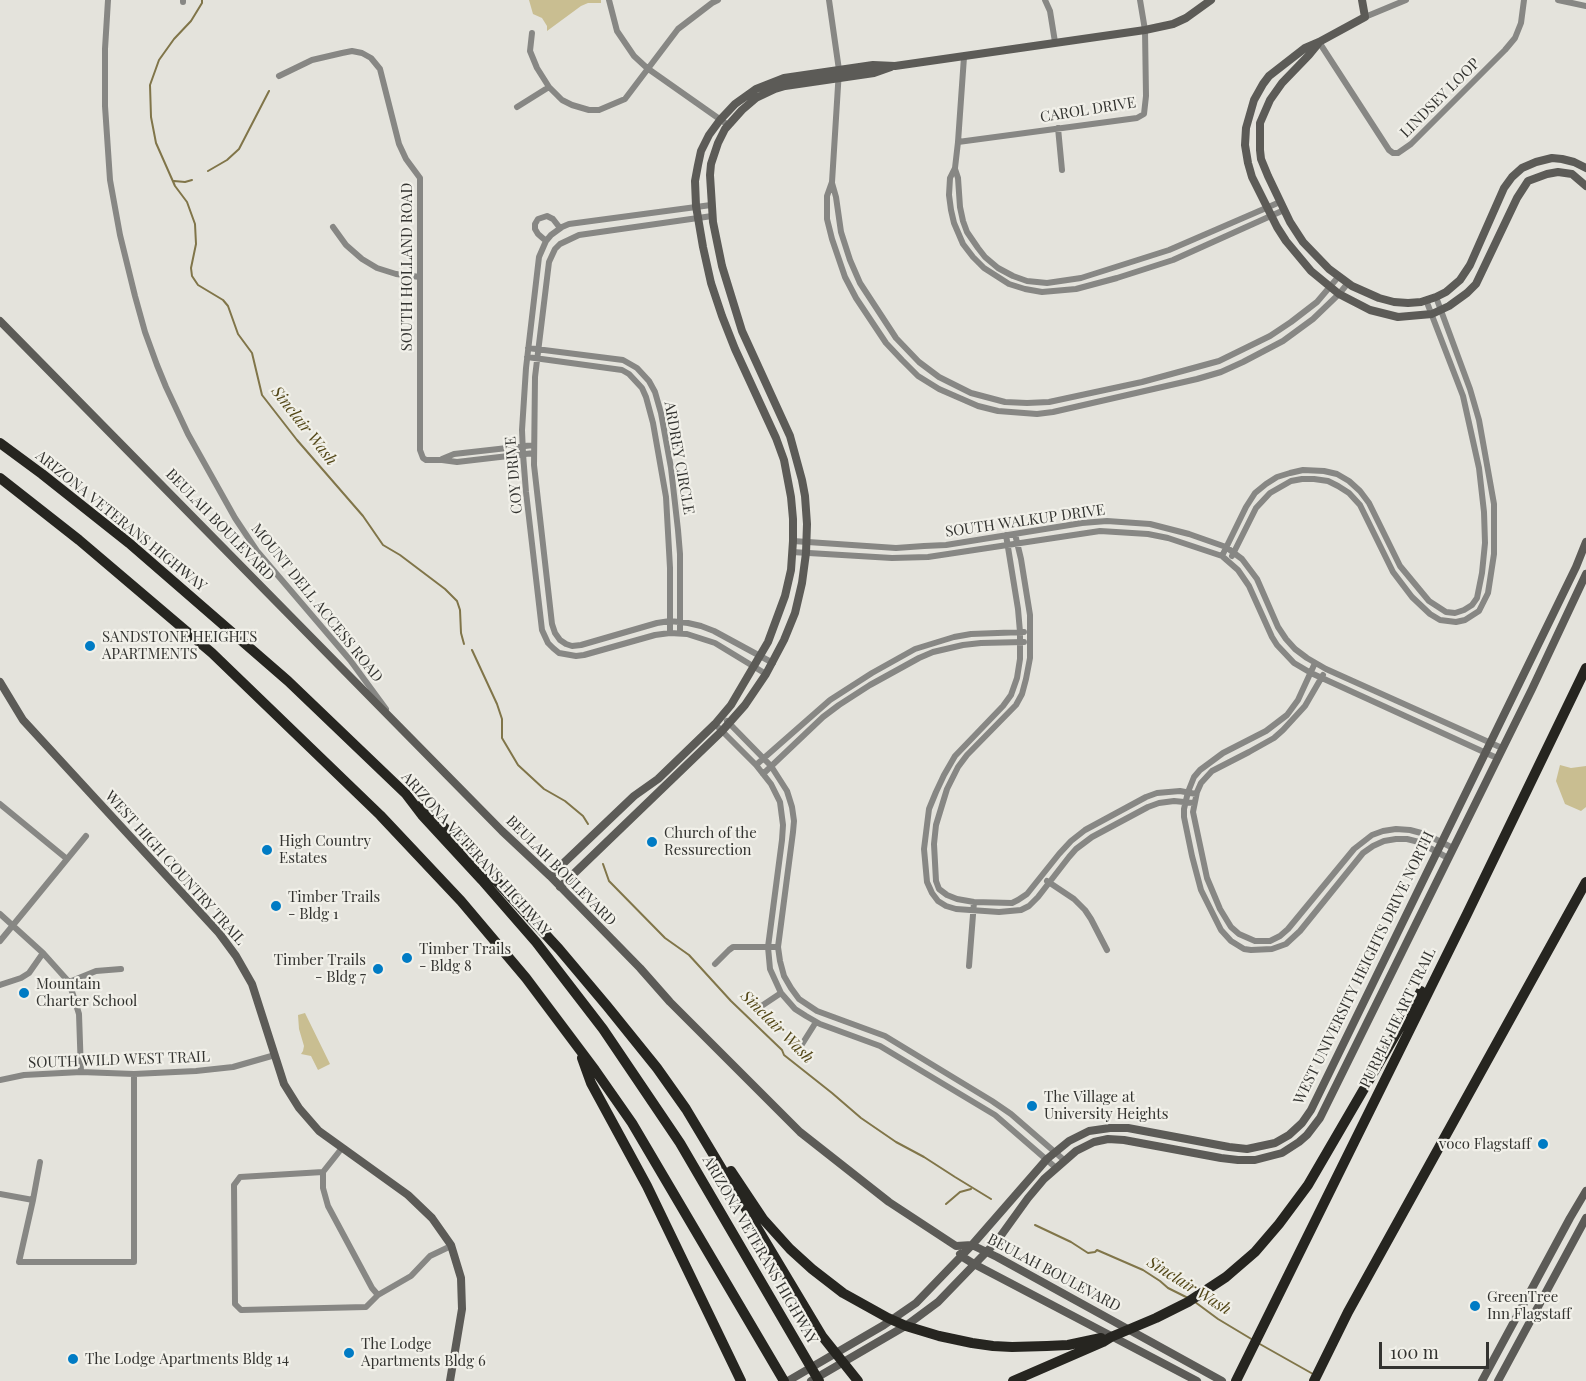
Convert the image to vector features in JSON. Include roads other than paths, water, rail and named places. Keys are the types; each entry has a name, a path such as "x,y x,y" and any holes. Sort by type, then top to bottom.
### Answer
{"highway":[{"name":"ARIZONA VETERANS HIGHWAY","path":"0,443 129,543 288,681 406,794 422,815 482,880 536,942 603,1029 680,1143 819,1381"},
{"path":"0,478 79,540 212,653 380,815 461,901 526,978 632,1123 769,1357 786,1381"},
{"name":"PURPLE HEART TRAIL","path":"1236,1381 1586,668"},
{"path":"406,794 435,818 559,949 657,1068 686,1109 809,1316 858,1381"},
{"path":"1314,1381 1353,1303 1586,882"},
{"path":"1012,1381 1188,1302 1226,1277 1267,1239 1303,1192 1467,914"},
{"path":"578,1047 591,1083 647,1186 741,1381"},
{"path":"711,1150 724,1161 763,1219 790,1250 834,1287 859,1303 906,1326 951,1339 993,1346 1068,1345 1111,1337"}],"street":[{"name":"MOUNT DELL ACCESS ROAD","path":"108,0 105,105 110,180 120,235 135,296 163,380 214,481 257,551 350,660 405,733"},
{"path":"609,0 617,31 634,56 647,68 728,126"},
{"path":"532,33 530,51 549,87 562,100 572,105 589,110 599,110 625,99 678,29 718,0"},
{"path":"829,0 839,70 832,182 827,196 827,219 837,256 856,298 886,343 918,376 946,393 978,406 998,411 1037,414 1197,379 1221,372 1283,340 1313,319 1348,283"},
{"path":"1045,0 1050,11 1055,42"},
{"name":"CAROL DRIVE","path":"958,142 1137,118 1144,114 1145,30 1140,0"},
{"path":"550,876 634,796 658,779 731,705 768,642 785,596 791,570 793,541 791,497 784,460 722,316 707,265 696,206 694,181 701,151 720,120 746,95 770,82 873,65 895,66 1145,30 1173,24 1186,18 1211,0"},
{"path":"1362,0 1365,17"},
{"path":"1406,0 1365,17 1305,48 1269,76 1254,100 1249,113 1245,145 1252,177 1286,241 1300,260 1339,294 1370,310 1398,317 1432,314 1467,293 1476,284 1517,198 1528,181 1558,172 1572,174 1586,186"},
{"name":"LINDSEY LOOP","path":"1319,42 1389,150 1398,153 1411,144 1515,38 1521,22 1524,0"},
{"path":"1558,0 1586,6"},
{"path":"1319,42 1275,91 1270,100 1260,123 1261,159 1282,206 1316,257 1348,283 1379,298 1408,303 1426,300 1446,292 1460,280 1470,266 1504,188 1522,168 1552,158 1568,160 1586,168"},
{"name":"SOUTH HOLLAND ROAD","path":"279,76 312,60 352,51 371,58 380,69 399,144 406,159 420,178 420,450 423,458 457,462 534,453"},
{"path":"964,57 958,142 949,195 954,223 963,244 984,268 1009,284 1042,292 1076,289 1117,278 1173,260 1282,206"},
{"path":"560,887 722,731 745,705 766,675 784,640 795,613 802,584 807,542 805,496 795,450 738,320 722,267 712,216 711,164 718,142 735,117 756,98 775,89 874,73 895,66"},
{"path":"517,107 549,87"},
{"path":"1058,128 1062,170"},
{"path":"955,168 960,207 967,232 985,257 998,268 1027,281 1047,283 1081,278 1169,250 1270,212"},
{"path":"832,182 841,232 850,260 866,293 896,338 939,377 971,393 1005,402 1027,404 1049,402 1142,382 1219,361 1243,351 1291,322 1317,302 1339,276"},
{"path":"546,241 538,234 535,224 537,219 547,216 560,228 569,224 711,205"},
{"name":"COY DRIVE","path":"566,644 555,633 552,624 534,465 535,377 549,262 555,249 573,237 593,232 712,216"},
{"path":"333,227 346,245 377,268 396,274 420,277"},
{"name":"COY DRIVE","path":"560,228 546,241 537,265 524,391 523,454 542,630 548,643 559,653 564,654"},
{"path":"1229,562 1256,508 1270,493 1291,481 1314,479 1328,481 1349,493 1360,506 1393,572 1430,614 1440,620 1456,622 1465,620 1479,611 1488,593 1494,554 1494,504 1479,420 1437,297"},
{"path":"1222,556 1246,507 1255,493 1266,484 1277,477 1303,470 1337,474 1349,481 1369,503 1400,566 1425,596 1446,612 1455,613 1472,606 1477,598 1485,543 1480,479 1463,396 1426,300"},
{"name":"BEULAH BOULEVARD","path":"0,321 800,1132 890,1202 956,1246 972,1245 986,1252 1222,1381"},
{"name":"ARDREY CIRCLE","path":"528,348 623,360 637,368 655,392 671,468 676,512 680,554 680,633"},
{"name":"ARDREY CIRCLE","path":"527,357 622,370 642,388 654,423 666,497 670,633"},
{"path":"946,393 951,383"},
{"path":"442,460 454,454 534,445"},
{"name":"SOUTH WALKUP DRIVE","path":"793,541 896,548 946,544 1095,521 1129,522 1170,528 1226,547 1242,559 1257,579 1278,627 1295,650 1326,669 1502,748"},
{"name":"SOUTH WALKUP DRIVE","path":"792,552 892,558 928,557 1100,531 1148,534 1168,538 1222,556 1229,562 1244,577 1267,630 1294,663 1311,673 1497,758"},
{"path":"1015,534 1030,615 1026,679 1016,705 958,767 947,789 936,825 934,866 939,889 957,899 1012,903 1027,894 1059,854 1084,830 1146,797 1167,791 1196,794"},
{"path":"1006,535 1020,632 1017,678 1011,695 1003,706 956,756 944,775 929,809 924,849 927,882 938,901 956,909 973,911 1021,910 1038,897 1076,849 1092,837 1158,803 1174,801 1194,803"},
{"name":"WEST UNIVERSITY HEIGHTS DRIVE NORTH","path":"786,1381 884,1325 926,1294 1047,1159 1069,1141 1089,1131 1128,1128 1247,1149 1275,1143 1302,1123 1311,1110 1576,567 1586,542"},
{"name":"WEST UNIVERSITY HEIGHTS DRIVE NORTH","path":"811,1381 907,1324 938,1302 996,1241 1055,1167 1076,1150 1108,1139 1221,1158 1255,1160 1277,1155 1299,1142 1314,1127 1586,574"},
{"path":"1418,603 1425,596"},
{"path":"766,675 714,643 680,633 655,635 584,655 564,654 566,644 581,645 670,621 701,626 773,663"},
{"path":"756,765 830,700 915,649 971,634 1030,632"},
{"path":"763,774 823,717 839,705 919,658 963,645 1030,642"},
{"path":"1315,663 1298,700 1287,715 1266,731 1223,753 1200,770 1194,777 1188,792 1184,818 1196,873 1205,900 1226,937 1238,946 1251,950 1272,950 1286,944 1300,931 1362,853 1384,841 1396,838 1419,842 1448,858"},
{"path":"1326,669 1305,706 1283,730 1274,738 1212,771 1201,783 1196,794 1193,813 1207,878 1220,909 1231,927 1239,934 1254,941 1270,941 1280,936 1354,849 1372,835 1383,831 1410,830 1425,834 1453,848"},
{"name":"WEST HIGH COUNTRY TRAIL","path":"0,682 23,720 219,933 236,956 252,984 284,1084 299,1108 319,1131 408,1195 432,1218 451,1246 461,1278 462,1309 450,1381"},
{"path":"722,716 771,766 787,791 792,807 794,821 778,947 784,976 799,999 817,1011 885,1036 1000,1106 1064,1160"},
{"path":"714,724 756,765 776,792 780,802 783,825 768,947 770,969 781,993 795,1009 816,1022 880,1046 994,1115 1055,1167"},
{"path":"0,804 67,859"},
{"path":"0,941 86,836"},
{"path":"1041,877 1074,899 1085,910 1107,950"},
{"path":"969,966 974,902"},
{"path":"0,914 43,952 69,982 79,1014 81,1072"},
{"path":"715,964 733,947 778,947"},
{"path":"0,985 29,973 43,952"},
{"path":"69,982 96,971 121,969"},
{"path":"757,1009 781,993"},
{"path":"799,1049 816,1022"},
{"name":"SOUTH WILD WEST TRAIL","path":"0,1080 24,1075 81,1072 134,1074 196,1071 233,1067 274,1055"},
{"path":"40,1162 19,1262 134,1262 134,1074"},
{"path":"342,1148 323,1172 323,1188 328,1206 372,1288 378,1295"},
{"path":"323,1172 240,1177 234,1185 236,1304 241,1310 366,1307 378,1295 411,1276 430,1256 451,1246"},
{"path":"1482,1381 1586,1191"},
{"path":"0,1194 33,1200"},
{"path":"1498,1381 1586,1218"},
{"path":"956,1246 961,1257 1197,1381"},
{"path":"1528,1297 1540,1304"}],"waterway":[{"name":"Sinclair Wash","path":"202,0 191,21 159,60 150,85 151,117 156,143 175,186 187,202 195,224 196,244 191,268 192,276 198,285 223,300 228,306 238,334 252,353 262,395 297,440 363,516 383,545 445,589 457,601 464,644"},
{"path":"208,171 227,160 239,149 269,91"},
{"path":"174,181 192,180"},
{"name":"Sinclair Wash","path":"472,650 497,704 502,719 502,738 518,765 544,789 565,801 583,816 588,824"},
{"name":"Sinclair Wash","path":"603,864 609,881 665,938 689,955 731,1001 782,1050 784,1055 861,1118 896,1142 991,1199"},
{"path":"946,1204 960,1192 971,1189"},
{"name":"Sinclair Wash","path":"1035,1225 1088,1253 1097,1250 1143,1270 1168,1288 1188,1298"},
{"name":"Sinclair Wash","path":"1195,1302 1253,1340"},
{"name":"Sinclair Wash","path":"1258,1343 1313,1374"}],"place":[{"name":"SANDSTONE HEIGHTS APARTMENTS","path":"90,646"},
{"name":"Church of the Ressurection","path":"652,842"},
{"name":"High Country Estates","path":"267,850"},
{"name":"Timber Trails - Bldg 1","path":"276,906"},
{"name":"Timber Trails - Bldg 8","path":"407,958"},
{"name":"Timber Trails - Bldg 7","path":"378,969"},
{"name":"Mountain Charter School","path":"24,993"},
{"name":"The Village at University Heights","path":"1032,1106"},
{"name":"voco Flagstaff","path":"1543,1144"},
{"name":"GreenTree Inn Flagstaff","path":"1475,1306"},
{"name":"The Lodge Apartments Bldg 6","path":"349,1353"},
{"name":"The Lodge Apartments Bldg 14","path":"73,1359"}]}
